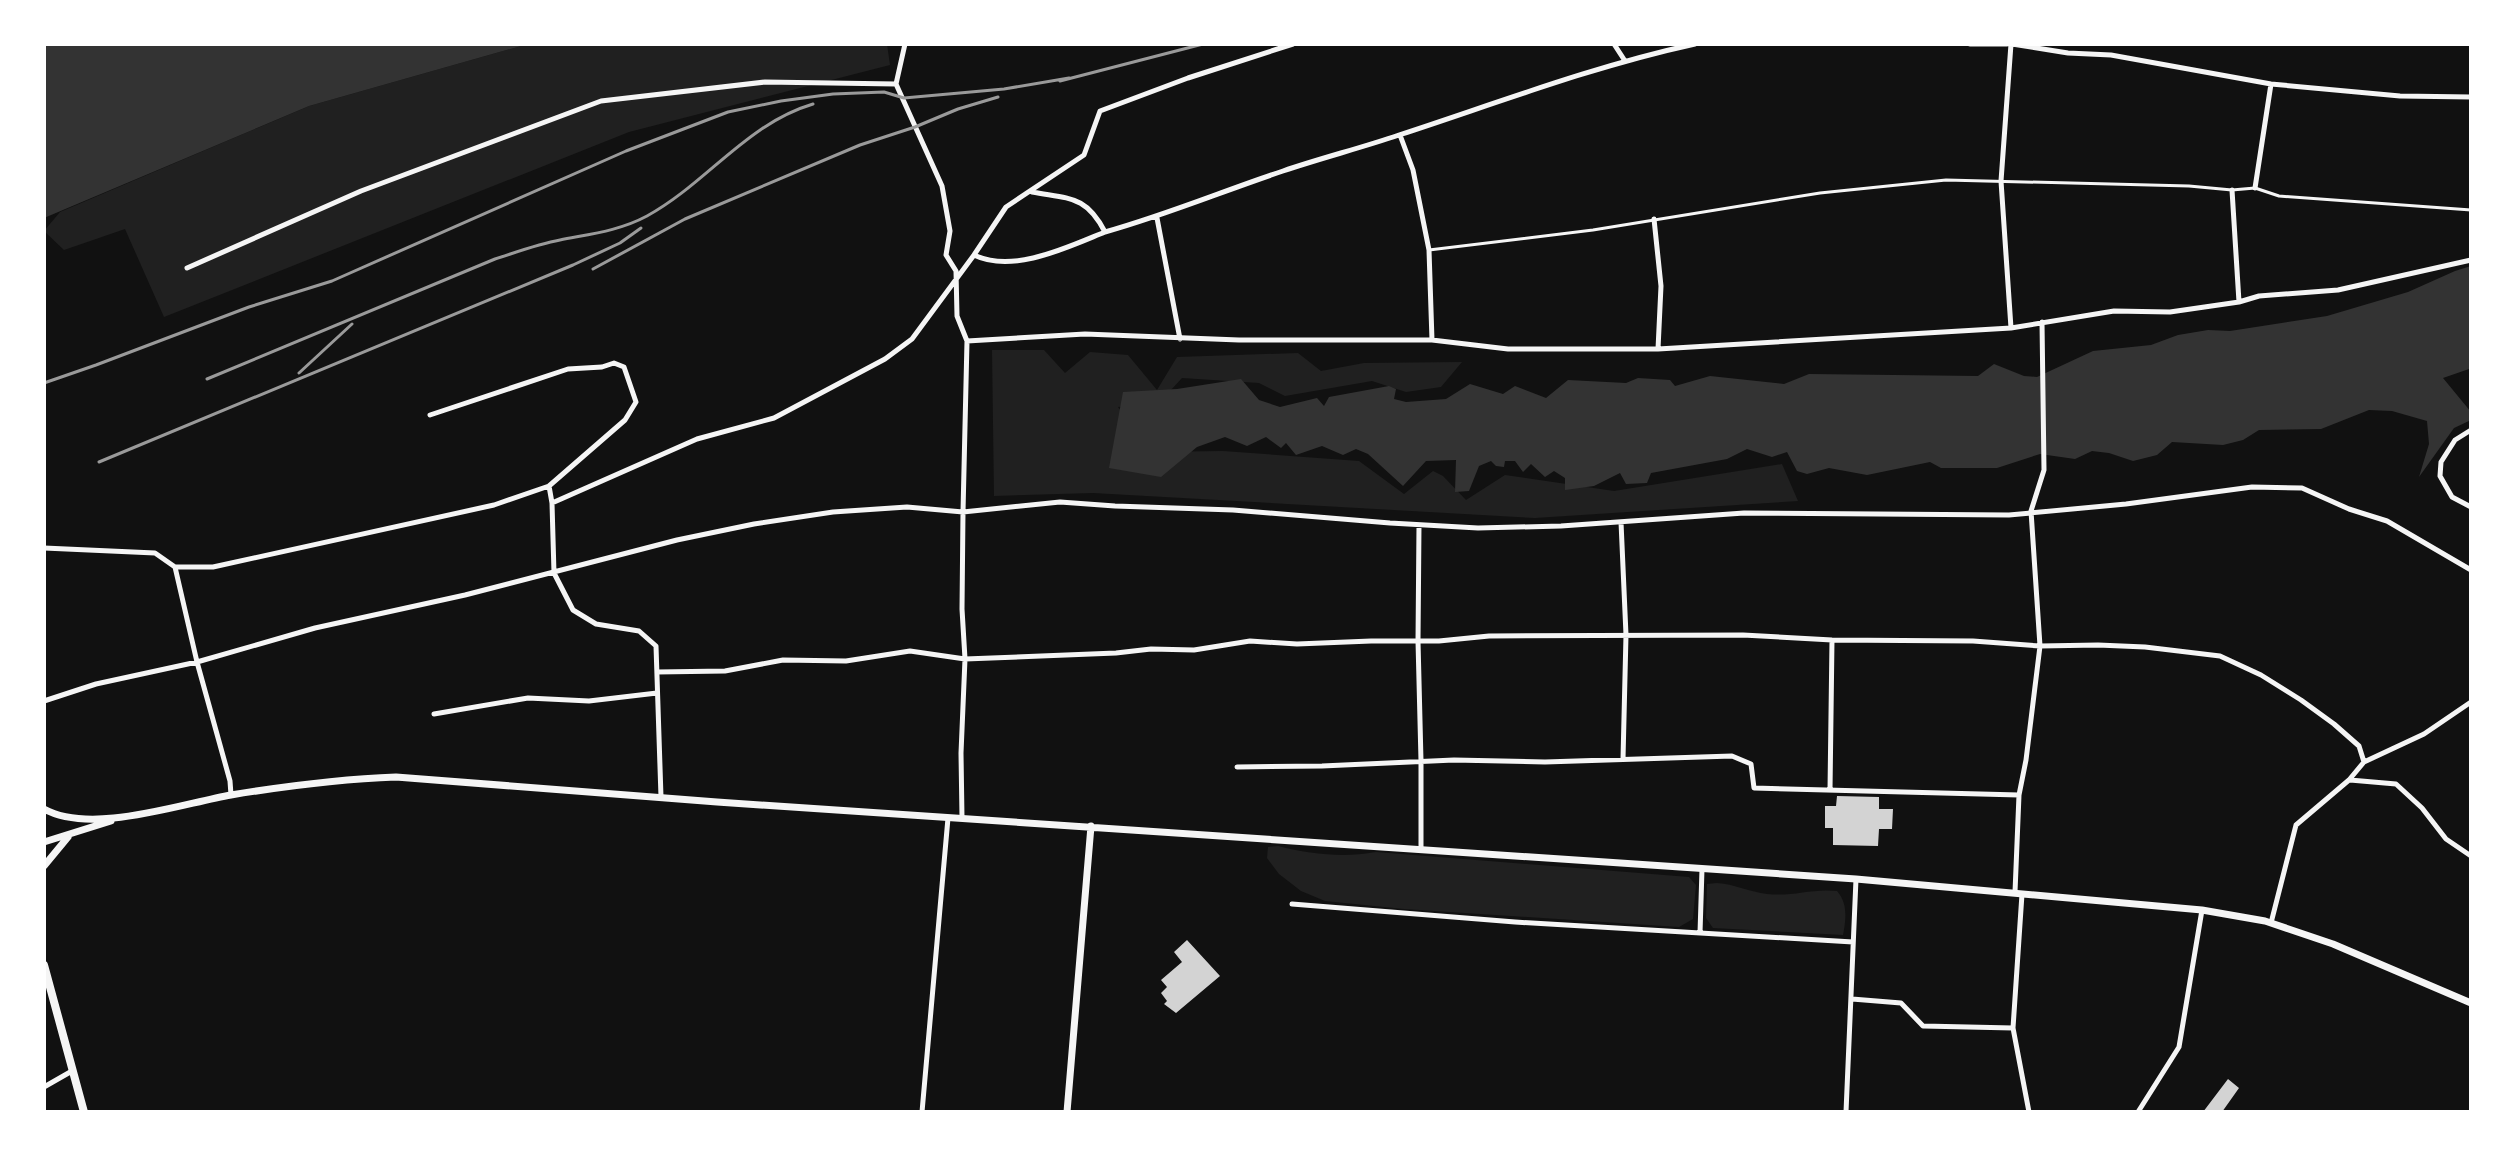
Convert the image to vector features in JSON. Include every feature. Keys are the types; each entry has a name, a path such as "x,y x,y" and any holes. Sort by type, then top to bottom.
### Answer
{"main road":[{"path":"44,809 65,818 81,820 126,816 231,795 343,779 396,777 1856,879 2202,910 2271,923 2333,944 2471,1003"},
{"path":"44,842 126,816"},
{"path":"1067,1112 1091,826"},
{"path":"44,866 70,835"},
{"path":"44,965 84,1112"}],"street":[{"path":"905,44 896,84 942,186 950,231 946,255 957,278 957,316 967,341 962,817"},
{"path":"552,503 697,439 774,418 885,359 912,339 1006,207 1084,155 1100,111 1293,44"},
{"path":"1614,44 1625,61"},
{"path":"974,255 984,260 1029,260 1105,232 1157,218 1281,171 1400,135 1475,108 1625,61 1695,44"},
{"path":"1970,44 2010,44 2068,53 2111,55 2271,84 2400,96 2471,97"},
{"path":"2010,44 2001,181 2011,328"},
{"path":"187,268 361,191 601,101 765,82 896,84"},
{"path":"2255,188 2271,84"},
{"path":"1400,135 1413,170 1429,250 1432,340"},
{"path":"2232,190 2239,302"},
{"path":"1031,192 1081,202 1096,214 1105,232"},
{"path":"1157,218 1180,339"},
{"path":"1654,219 1661,286 1658,349"},
{"path":"967,341 1085,334 1180,339 1432,340 1508,349 1658,349 2011,328 2114,311 2170,312 2259,296 2338,290 2471,260"},
{"path":"2029,1112 2013,1028 2019,795 2040,646 2031,511 2044,470 2042,322"},
{"path":"44,548 155,553 175,567 213,567 494,505 549,486 625,420 636,402 624,367 614,363 602,367 568,369 430,415"},
{"path":"2471,430 2455,440 2441,462 2440,476 2452,497 2471,507"},
{"path":"549,486 554,573 573,610 596,624 639,631 656,646 661,797"},
{"path":"44,701 96,684 197,662 315,628 554,573 677,540 833,512 907,507 963,512 1060,502 1233,510 1478,528 1744,513 2009,515 2126,504 2252,487 2302,488 2349,509 2387,521 2471,570"},
{"path":"1621,522 1626,635 1623,759"},
{"path":"1419,525 1421,850"},
{"path":"175,567 231,795"},
{"path":"657,672 725,671 783,660 846,661 910,651 965,659 1151,649 1194,650 1250,641 1297,644 1489,636 1743,635 2145,647 2220,656 2261,675 2301,700 2359,746 2364,762"},
{"path":"1830,790 1832,640"},
{"path":"434,714 528,698 589,701 657,693"},
{"path":"2271,923 2296,825 2349,780 2364,762 2424,734 2471,702"},
{"path":"1237,767 1732,756 1751,764 1754,788 2019,795"},
{"path":"2349,780 2396,784 2422,808 2446,839 2471,856"},
{"path":"922,1112 948,817"},
{"path":"1700,933 1702,869"},
{"path":"1846,1112 1856,879"},
{"path":"1292,904 1853,942"},
{"path":"2138,1112 2179,1047 2202,910"},
{"path":"1852,999 1901,1003 1923,1026 2013,1028"},
{"path":"44,1087 73,1070"}],"lane":[{"path":"1429,250 1593,230 1820,193 1946,180 2175,185 2232,190 2255,188 2279,196 2471,210"}],"shaded area":[{"path":"44,44 528,44 309,106 44,218"},
{"path":"528,44 887,44 890,65 629,132 164,317 125,229 64,250 44,231 60,212 309,106"},
{"path":"2471,266 2471,372 2469,369 2443,378 2471,412 2471,420 2454,428 2419,477 2429,444 2427,421 2392,411 2369,410 2321,429 2259,430 2243,440 2223,445 2172,442 2157,455 2133,461 2092,451 2075,459 2040,454 1997,468 1941,468 1930,462 1867,475 1829,468 1807,474 1797,471 1787,452 1772,457 1747,449 1727,459 1651,473 1647,483 1626,484 1620,473 1594,486 1565,490 1565,478 1554,471 1545,477 1531,464 1523,472 1515,461 1505,461 1504,467 1496,466 1491,461 1479,466 1469,491 1455,492 1456,460 1426,461 1403,486 1368,454 1356,449 1343,455 1322,446 1296,455 1286,443 1281,448 1266,437 1247,446 1225,437 1197,447 1161,477 1109,468 1123,392 1177,389 1241,379 1259,400 1280,407 1317,398 1324,406 1329,397 1389,386 1396,389 1394,399 1406,402 1446,399 1470,384 1503,394 1515,386 1546,398 1568,380 1626,383 1638,378 1670,380 1675,386 1710,376 1784,384 1809,374 1978,376 1994,364 2024,376 2037,377 2093,351 2151,345 2178,335 2208,330 2230,331 2327,316 2408,292"},
{"path":"992,350 1044,350 1065,373 1090,352 1128,355 1157,390 1177,357 1298,353 1321,371 1364,363 1462,362 1441,387 1406,392 1372,381 1285,396 1259,383 1182,378 1159,403 1118,407 1151,452 1223,451 1359,461 1404,494 1433,471 1443,476 1466,500 1505,475 1614,491 1782,464 1798,501 1535,518 1093,493 994,496"},
{"path":"1268,847 1327,854 1376,852 1689,877 1696,885 1693,919 1679,927 1325,901 1301,891 1279,874 1267,858"},
{"path":"1717,883 1767,894 1837,891 1845,906 1843,935 1713,928 1706,918 1707,884"}],"building":[{"path":"1837,796 1879,797 1879,809 1893,809 1892,829 1879,829 1878,846 1833,845 1833,828 1825,828 1825,806 1836,806"},
{"path":"1187,940 1220,976 1176,1013 1164,1004 1167,1001 1161,993 1167,987 1161,980 1182,962 1174,952"},
{"path":"2228,1079 2239,1088 2222,1112 2203,1112"}],"railway":[{"path":"1060,81 1203,44"},
{"path":"44,383 249,307 332,281 626,151 728,112 833,94 884,92 904,98 1004,89 1069,78"},
{"path":"593,269 685,219 860,145 998,97"},
{"path":"207,379 495,259 636,221 669,203 767,125 813,104"},
{"path":"99,462 573,265 620,243 641,228"},
{"path":"299,373 352,324"}]}
